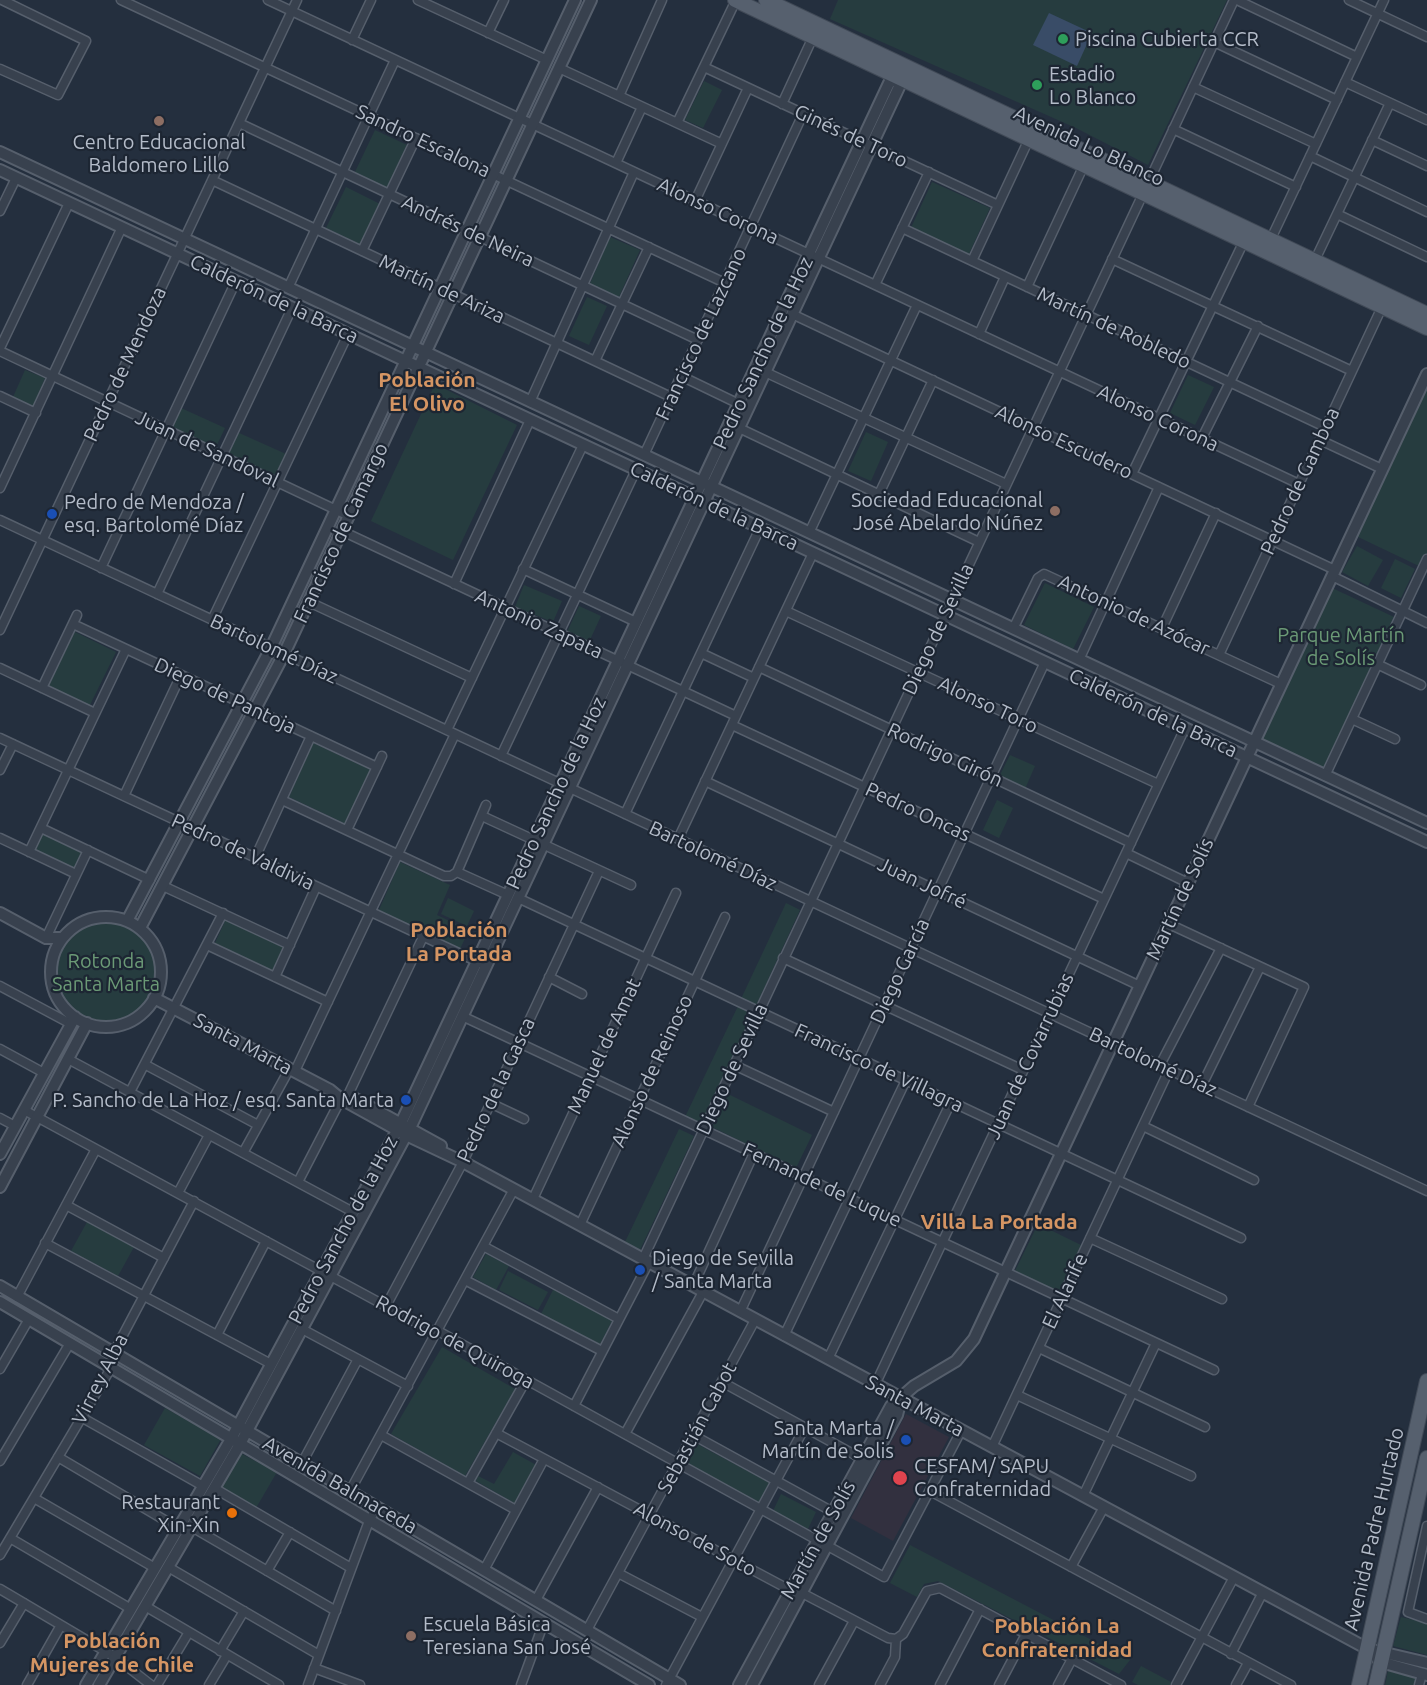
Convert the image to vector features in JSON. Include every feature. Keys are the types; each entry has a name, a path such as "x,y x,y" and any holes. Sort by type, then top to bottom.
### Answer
{"main road":[{"name":"Avenida Lo Blanco","path":"736,0 813,37 899,71 1146,187 1268,245 1382,307 1427,328"},
{"name":"Avenida Lo Blanco","path":"766,0 1029,139 1084,165 1146,187 1244,241 1268,245 1316,261 1427,314"},
{"name":"Avenida Padre Hurtado","path":"1359,1685 1427,1381"},
{"name":"Avenida Padre Hurtado","path":"1376,1685 1423,1497 1427,1458"}],"street":[{"path":"0,69 58,95 86,41 2,0"},
{"name":"Sandro Escalona","path":"121,0 724,283"},
{"name":"Alonso Corona","path":"267,0 1299,484"},
{"name":"Pedro de Mendoza","path":"0,630 297,0"},
{"path":"352,40 371,0"},
{"path":"418,0 433,3 488,33 547,60"},
{"path":"488,33 504,0"},
{"name":"Francisco de Camargo","path":"127,921 244,704 575,0"},
{"name":"Francisco de Camargo","path":"140,928 284,654 591,0"},
{"path":"619,96 662,0"},
{"path":"677,123 736,0"},
{"path":"1236,0 1357,57"},
{"name":"Diego de Sevilla","path":"574,1406 620,1319 703,1129 1214,42 1236,0"},
{"path":"1349,0 1427,37"},
{"path":"1268,245 1384,0"},
{"path":"782,104 813,37"},
{"path":"1214,42 1337,100"},
{"path":"288,288 395,60"},
{"name":"Ginés de Toro","path":"704,67 998,205"},
{"path":"559,68 720,143"},
{"name":"Pedro Sancho de la Hoz","path":"99,1685 110,1654 131,1609 178,1528 209,1487 302,1329 353,1212 403,1129 706,485 739,404 814,256 867,143 899,87 899,71"},
{"path":"1345,82 1427,120"},
{"path":"1193,87 1316,144"},
{"path":"695,201 720,143 748,88"},
{"path":"1316,261 1390,103"},
{"path":"616,163 642,106"},
{"name":"Francisco de Lazcano","path":"644,455 803,114"},
{"name":"Andrés de Neira","path":"239,123 698,340"},
{"path":"1173,129 1296,187"},
{"path":"362,251 416,138"},
{"path":"972,261 1029,139"},
{"path":"1372,140 1427,166"},
{"name":"Calderón de la Barca","path":"0,152 1427,823"},
{"path":"1310,156 1427,212"},
{"path":"1027,287 1084,165"},
{"name":"Calderón de la Barca","path":"0,170 1427,842"},
{"path":"530,402 634,172"},
{"path":"875,285 929,172"},
{"path":"0,211 16,178"},
{"name":"Martín de Ariza","path":"212,180 671,397"},
{"path":"0,349 69,203"},
{"path":"1337,214 1427,257"},
{"path":"0,488 122,227"},
{"name":"Martín de Robledo","path":"902,228 1325,428"},
{"path":"1132,474 1244,241"},
{"path":"595,361 649,247"},
{"name":"Pedro Sancho de la Hoz","path":"706,485 739,428 792,314 814,256"},
{"path":"1112,259 1352,371"},
{"path":"979,334 1005,277"},
{"path":"101,567 236,281"},
{"path":"809,533 917,305"},
{"name":"Pedro de Gamboa","path":"1219,655 1382,307"},
{"path":"157,594 292,308"},
{"name":"Alonso Escudero","path":"792,314 1273,540 1427,623"},
{"path":"1202,438 1258,326"},
{"path":"212,620 348,334"},
{"name":"Juan de Sandoval","path":"0,349 349,516"},
{"path":"765,372 1006,484"},
{"name":"Martín de Solís","path":"739,1685 832,1512 899,1411 901,1399 914,1386 950,1365 966,1351 1061,1154 1427,374"},
{"path":"681,376 739,404"},
{"path":"879,494 933,380"},
{"path":"0,396 36,412"},
{"path":"454,584 530,420"},
{"path":"739,428 979,542"},
{"path":"1320,440 1382,469"},
{"path":"447,730 583,445"},
{"path":"501,756 636,470"},
{"path":"1078,660 1160,487"},
{"name":"Pedro Sancho de la Hoz","path":"623,663 636,622 699,500"},
{"path":"1161,628 1216,513"},
{"name":"Bartolomé Díaz","path":"0,520 1427,1191"},
{"path":"625,814 760,528"},
{"name":"Antonio Zapata","path":"342,531 683,691 734,721"},
{"path":"678,839 813,553"},
{"path":"1325,776 1427,558"},
{"path":"524,569 636,622"},
{"name":"Antonio de Azócar","path":"1013,629 1042,575 1106,602 1281,684"},
{"path":"309,602 472,678"},
{"name":"Alonso Toro","path":"786,611 1158,784"},
{"path":"42,688 77,615"},
{"name":"Diego de Pantoja","path":"73,624 377,767"},
{"path":"29,852 126,649"},
{"path":"701,653 754,678"},
{"name":"Diego García","path":"740,1312 1045,662"},
{"path":"1377,664 1420,685"},
{"name":"Rodrigo Girón","path":"759,667 1131,843"},
{"path":"0,668 95,713"},
{"path":"124,796 181,675"},
{"path":"1352,718 1395,739"},
{"name":"Pedro Oncas","path":"734,721 864,787 1104,899"},
{"name":"Juan de Covarrubias","path":"875,1385 1185,728"},
{"path":"243,1153 292,1070 328,1002 455,734"},
{"path":"255,858 311,736"},
{"name":"Pedro de Valdivia","path":"0,738 481,964"},
{"path":"0,770 13,744"},
{"path":"347,830 382,756"},
{"name":"Juan Jofré","path":"705,781 1140,986"},
{"path":"282,800 398,854"},
{"path":"457,872 486,805"},
{"path":"482,816 630,885"},
{"path":"40,828 150,880"},
{"path":"0,838 76,874"},
{"path":"46,938 88,850"},
{"path":"1126,853 1188,883"},
{"name":"Francisco de Villagra","path":"398,854 446,877 457,872 513,896 1240,1239"},
{"name":"Pedro de la Gasca","path":"386,1306 463,1162 599,871"},
{"path":"163,886 290,945"},
{"path":"275,977 316,886"},
{"name":"Manuel de Amat","path":"533,1199 676,893"},
{"path":"0,913 46,938 62,938"},
{"path":"130,1092 176,1009 223,913"},
{"path":"0,986 73,1020 113,1026 130,1021 144,1011 154,998 160,979 160,960 153,942 140,928 127,921 104,917 88,920 74,927 62,938 54,954 51,974 55,994 73,1020"},
{"name":"Alonso de Reinoso","path":"580,1225 724,917"},
{"path":"1169,924 1304,987 1248,1107"},
{"path":"298,1182 344,1097 423,937"},
{"path":"46,938 54,954"},
{"path":"207,945 328,1002"},
{"path":"1160,1065 1221,948"},
{"path":"783,958 1023,1070"},
{"name":"Pedro Sancho de la Hoz","path":"243,1428 271,1364 326,1274 462,1016 481,964"},
{"path":"1202,1085 1260,967"},
{"path":"549,977 582,994"},
{"name":"Santa Marta","path":"154,998 344,1097 784,1336 1423,1678"},
{"name":"Fernande de Luque","path":"462,1016 1214,1370"},
{"path":"0,1154 73,1020"},
{"path":"0,1187 87,1023"},
{"path":"0,1049 44,1073"},
{"path":"68,1059 353,1212"},
{"path":"146,1065 258,1125"},
{"path":"734,1065 834,1112"},
{"name":"El Alarife","path":"992,1447 1169,1070"},
{"path":"784,1336 906,1080"},
{"path":"828,1359 951,1102"},
{"path":"490,1103 524,1119"},
{"name":"Rodrigo de Quiroga","path":"24,1110 430,1330 438,1331 884,1577 930,1491"},
{"path":"0,1118 15,1126"},
{"path":"1143,1126 1254,1180"},
{"path":"178,1192 209,1135"},
{"path":"16,1297 96,1149"},
{"path":"693,1286 754,1153"},
{"path":"350,1491 514,1189"},
{"name":"Virrey Alba","path":"0,1555 111,1368 114,1352 194,1201"},
{"path":"66,1205 164,1258"},
{"path":"1090,1238 1222,1299"},
{"path":"217,1335 266,1241"},
{"path":"45,1243 271,1364"},
{"path":"483,1246 620,1319"},
{"path":"465,1280 602,1351"},
{"name":"Avenida Balmaceda","path":"0,1286 587,1630 668,1682 680,1685"},
{"path":"625,1434 703,1292"},
{"name":"Avenida Balmaceda","path":"0,1302 649,1685"},
{"path":"0,1369 29,1319"},
{"name":"Sebastián Cabot","path":"587,1630 755,1320"},
{"path":"302,1329 408,1386"},
{"path":"1083,1496 1156,1342"},
{"path":"0,1461 70,1343"},
{"path":"1039,1348 1205,1426"},
{"path":"302,1463 358,1359"},
{"path":"468,1483 526,1380"},
{"path":"722,1382 867,1461"},
{"path":"1017,1395 1191,1476"},
{"path":"81,1417 351,1568"},
{"path":"668,1682 805,1427"},
{"path":"962,1431 930,1491 1291,1685"},
{"name":"Alonso de Soto","path":"496,1433 790,1590 802,1593 896,1640"},
{"path":"381,1435 516,1510"},
{"path":"693,1436 832,1512"},
{"path":"58,1457 178,1528"},
{"path":"484,1570 544,1459"},
{"name":"Martín de Solís","path":"752,1685 828,1545 867,1461"},
{"name":"Pedro Sancho de la Hoz","path":"86,1685 145,1606 192,1527 209,1487"},
{"path":"536,1600 598,1487"},
{"path":"34,1498 154,1568"},
{"path":"308,1685 369,1521 377,1507"},
{"path":"1071,1567 1104,1507"},
{"path":"1427,1526 1408,1613 1427,1619"},
{"path":"192,1527 336,1611"},
{"path":"267,1571 290,1532"},
{"path":"10,1538 131,1609"},
{"path":"168,1567 320,1655"},
{"path":"618,1573 702,1617"},
{"path":"1176,1685 1234,1577"},
{"path":"880,1685 896,1657 896,1640 903,1634 925,1594 933,1588 943,1589 1119,1684"},
{"path":"0,1589 110,1654 151,1685"},
{"path":"1231,1654 1263,1592"},
{"path":"0,1643 24,1603"},
{"path":"145,1606 224,1653 264,1681 279,1685"},
{"path":"940,1685 980,1609"},
{"path":"209,1685 244,1611"},
{"path":"819,1685 854,1621"},
{"path":"521,1685 544,1622"},
{"path":"27,1685 61,1625"},
{"path":"157,1685 189,1632"},
{"path":"999,1685 1026,1634"},
{"name":"Santa Marta","path":"1382,1656 1427,1663"},
{"path":"1058,1685 1072,1659"},
{"path":"1236,1685 1248,1663"},
{"path":"314,1668 360,1685"}],"shaded area":[{"name":"CESFAM/ SAPU Confraternidad","path":"906,1414 949,1437 893,1541 851,1518"}],"green space":[{"name":"Estadio Lo Blanco","path":"838,0 1227,0 1148,165 1076,128 830,19"},
{"path":"704,81 722,90 703,128 685,120"},
{"path":"375,130 407,145 386,189 354,174"},
{"path":"932,182 990,208 968,256 910,230"},
{"path":"346,187 380,204 361,245 326,228"},
{"path":"610,237 640,250 618,299 589,286"},
{"path":"587,297 607,306 589,345 569,336"},
{"path":"25,370 45,378 33,406 13,397"},
{"path":"1188,375 1214,387 1195,425 1170,413"},
{"path":"435,384 517,425 453,560 371,521"},
{"path":"1427,387 1427,553 1421,567 1356,536"},
{"path":"181,408 225,428 214,451 170,430"},
{"path":"237,432 286,454 275,476 227,454"},
{"path":"866,432 888,442 871,481 848,471"},
{"path":"1357,546 1383,560 1368,586 1342,572"},
{"path":"1395,559 1415,569 1401,598 1381,588"},
{"path":"1045,583 1094,607 1073,649 1024,625"},
{"path":"524,585 562,601 553,622 515,607"},
{"name":"Parque Martín de Solís","path":"1330,587 1394,617 1325,769 1261,739"},
{"path":"579,606 601,616 589,642 567,632"},
{"path":"75,632 116,652 89,707 48,686"},
{"path":"313,743 371,770 346,824 289,797"},
{"path":"1010,755 1035,766 1025,789 999,777"},
{"path":"997,800 1013,808 999,838 983,830"},
{"path":"43,833 85,853 76,870 36,850"},
{"path":"400,862 450,885 437,915 469,930 460,949 378,912"},
{"path":"448,898 474,911 467,926 441,914"},
{"path":"786,903 800,910 755,1008 740,1001"},
{"path":"226,919 284,947 273,971 215,943"},
{"name":"Rotonda Santa Marta","path":"107,921 127,925 143,936 154,952 158,972 154,992 143,1008 127,1019 107,1023 87,1019 71,1008 60,992 56,972 60,952 71,936 87,925"},
{"path":"739,1004 754,1011 700,1125 685,1117"},
{"path":"728,1094 812,1135 796,1168 712,1127"},
{"path":"679,1129 694,1136 640,1250 625,1242"},
{"path":"87,1222 134,1247 118,1276 71,1251"},
{"path":"1038,1224 1081,1245 1059,1292 1015,1271"},
{"path":"486,1254 509,1266 496,1290 473,1277"},
{"path":"508,1271 548,1292 538,1310 499,1290"},
{"path":"554,1288 613,1319 600,1344 541,1314"},
{"path":"442,1347 515,1389 465,1476 391,1434"},
{"path":"165,1408 221,1439 200,1476 144,1445"},
{"path":"695,1443 770,1483 759,1502 684,1462"},
{"path":"513,1452 538,1466 516,1504 476,1481 478,1476 494,1484"},
{"path":"240,1453 277,1472 256,1508 220,1487"},
{"path":"781,1494 816,1512 808,1529 773,1511"},
{"path":"910,1545 1130,1660 1119,1674 938,1581 924,1584 917,1597 890,1583"},
{"path":"1401,1617 1427,1623 1427,1655 1393,1646"},
{"path":"1141,1666 1171,1682 1170,1685 1138,1685 1132,1682"},
{"path":"1388,1671 1417,1678 1414,1685 1385,1685"}],"water":[{"name":"Piscina Cubierta CCR","path":"1049,13 1092,33 1077,66 1033,45"}],"place":[{"name":"Piscina Cubierta CCR","path":"1063,39"},
{"name":"Estadio Lo Blanco","path":"1037,85"},
{"name":"Centro Educacional Baldomero Lillo","path":"159,121"},
{"name":"Sociedad Educacional José Abelardo Núñez","path":"1055,511"},
{"name":"Pedro de Mendoza / esq. Bartolomé Díaz","path":"52,514"},
{"name":"P. Sancho de La Hoz / esq. Santa Marta","path":"406,1100"},
{"name":"Diego de Sevilla / Santa Marta","path":"640,1270"},
{"name":"Santa Marta / Martín de Solis","path":"906,1440"},
{"name":"CESFAM/ SAPU Confraternidad","path":"900,1478"},
{"name":"Restaurant Xin-Xin","path":"232,1513"},
{"name":"Escuela Básica Teresiana San José","path":"411,1636"}],"district":[{"name":"Población El Olivo","path":"427,392"},
{"name":"Población La Portada","path":"459,942"},
{"name":"Villa La Portada","path":"999,1222"},
{"name":"Población La Confraternidad","path":"1057,1638"},
{"name":"Población Mujeres de Chile","path":"112,1653"}]}
